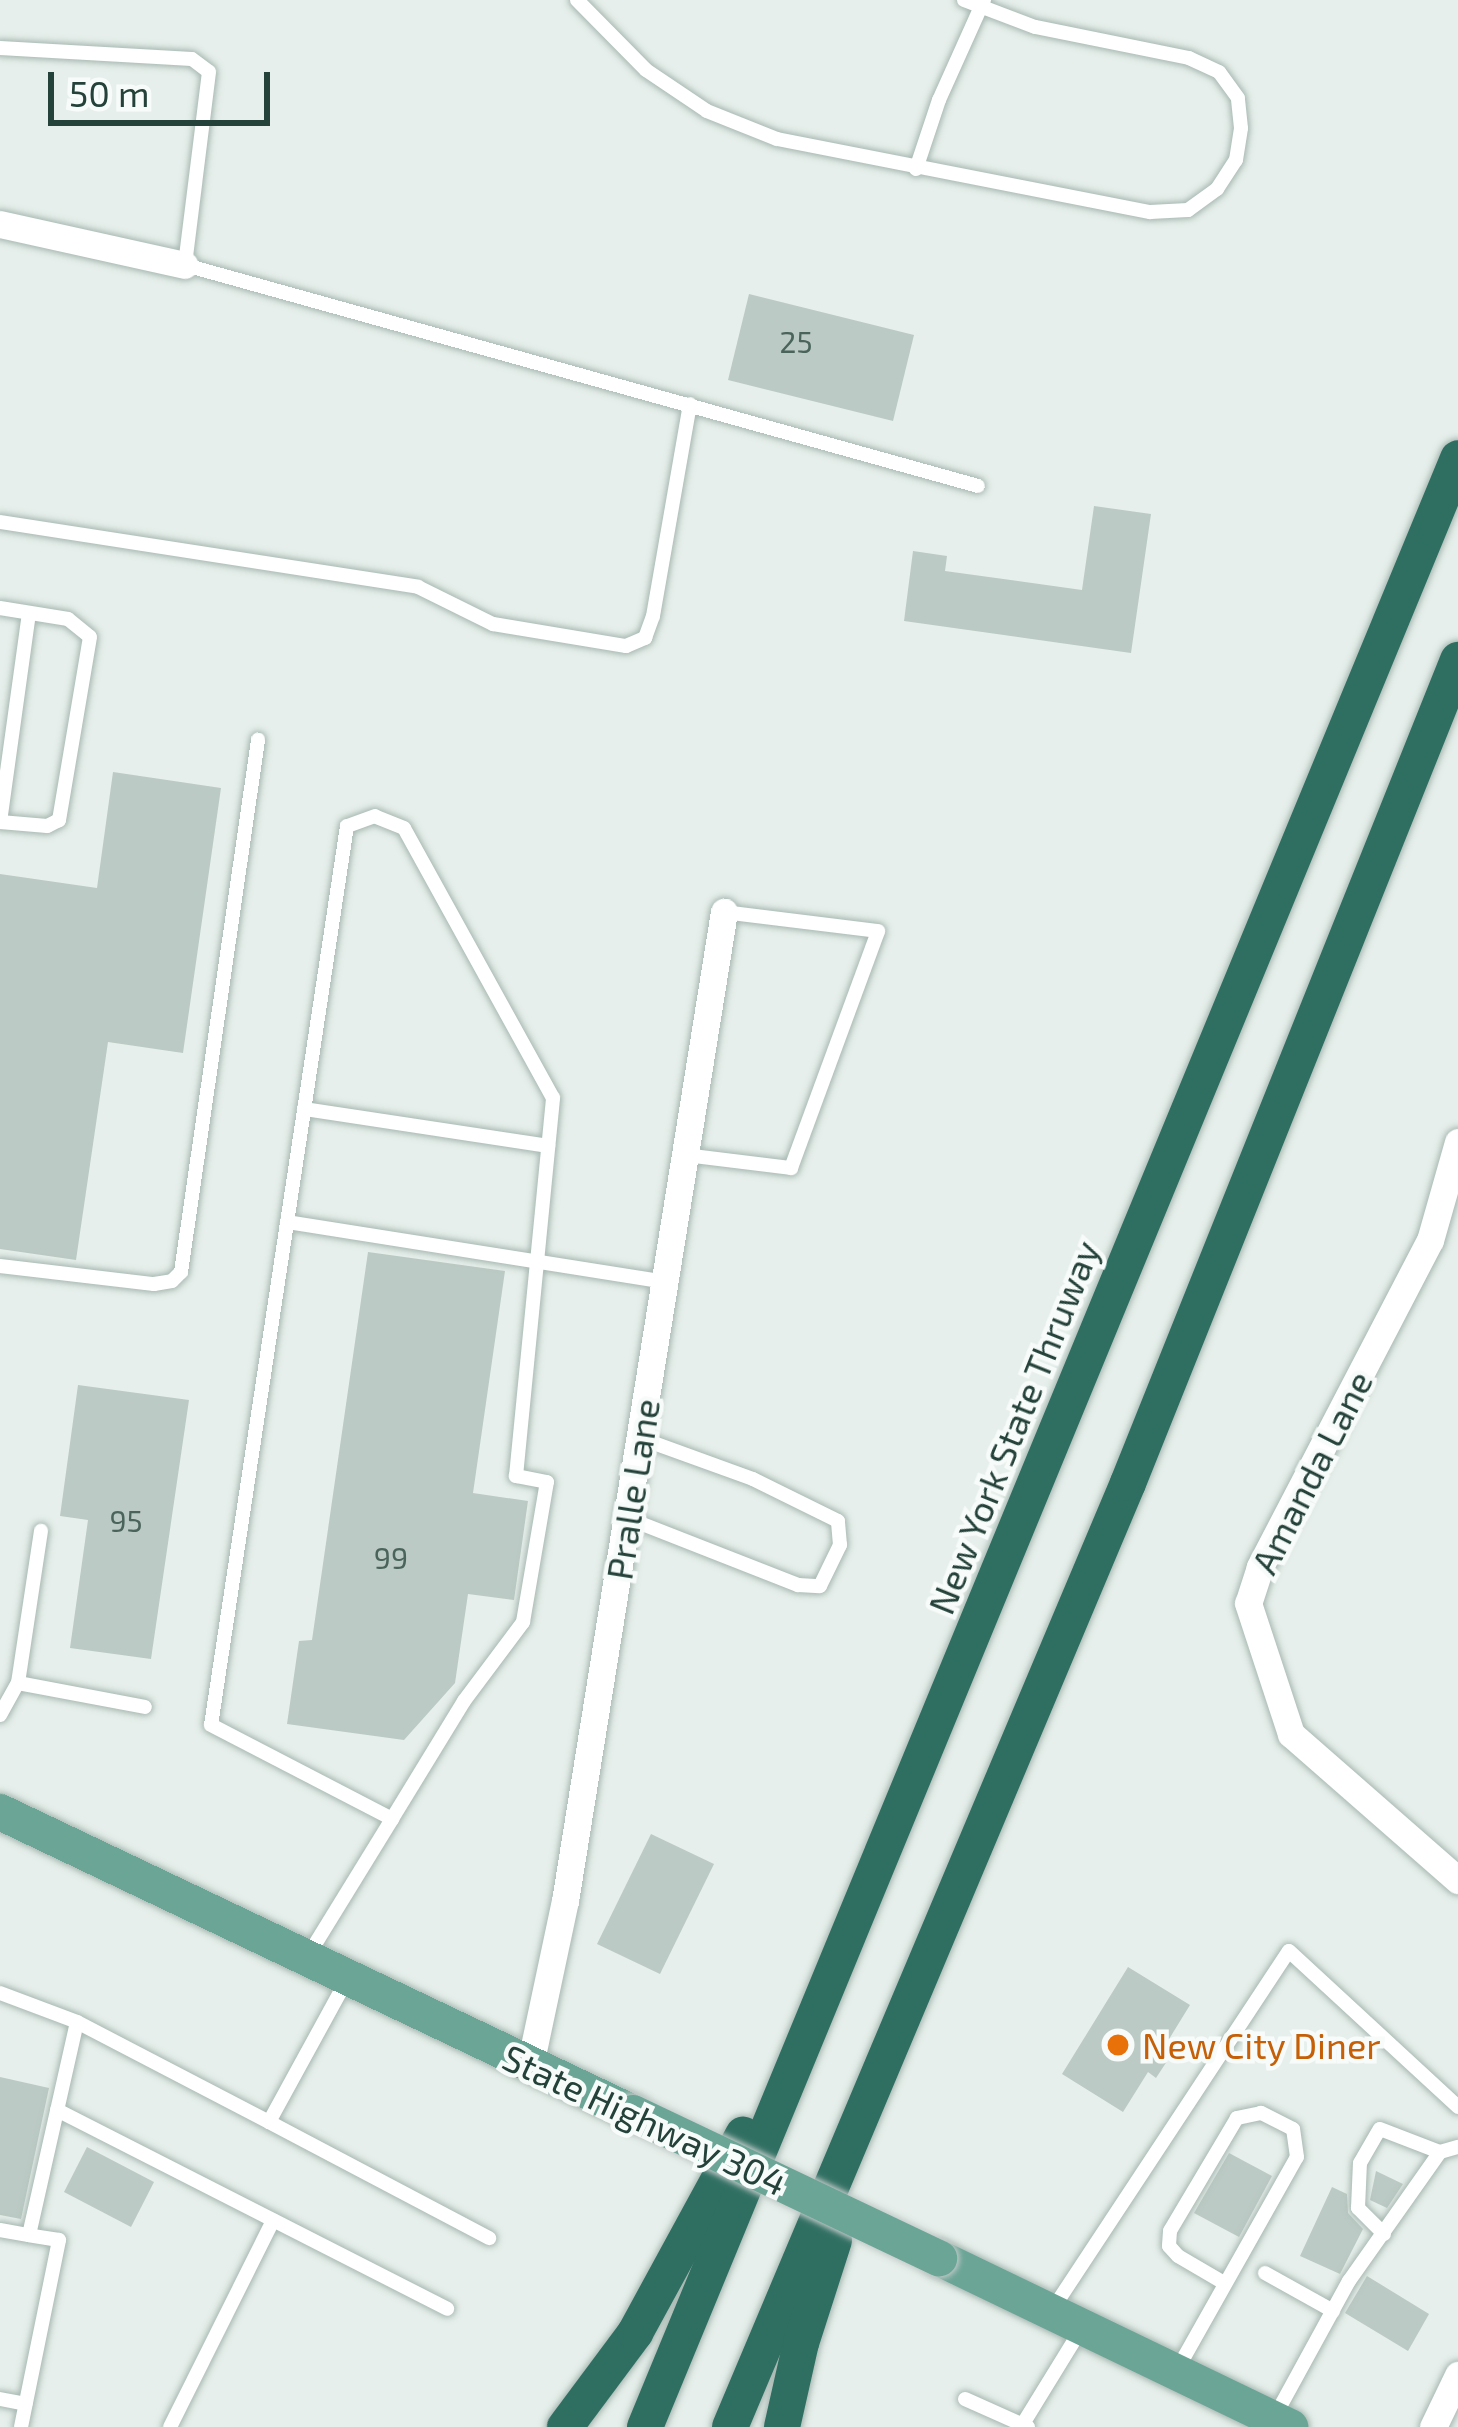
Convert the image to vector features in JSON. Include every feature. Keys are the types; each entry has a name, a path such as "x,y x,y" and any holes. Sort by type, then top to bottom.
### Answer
{"highway":[{"name":"New York State Thruway","path":"645,2427 1458,458"},
{"path":"730,2427 911,2007 1458,660"},
{"path":"565,2427 654,2302 846,1941"},
{"path":"782,2427 810,2311 911,2007"}],"main road":[{"name":"State Highway 304","path":"0,1812 1281,2423"}],"street":[{"path":"0,224 185,265"},
{"name":"Pralle Lane","path":"530,2065 565,1901 724,913"},
{"name":"Amanda Lane","path":"1458,1142 1430,1240 1260,1567 1248,1603 1291,1734 1458,1880"},
{"path":"1433,2427 1458,2375"}],"lane":[{"path":"577,0 646,70 707,111 777,139 1150,212 1188,210 1217,189 1236,160 1238,98 1219,71 1189,58 1035,27 983,3 964,0"},
{"path":"916,169 939,100 983,3"},
{"path":"0,49 192,58 209,72 185,265 978,486"},
{"path":"0,522 418,586 493,624 626,646 645,638 653,616 690,404"},
{"path":"0,608 68,619 90,637 59,820 47,826 0,822 29,613"},
{"path":"0,1266 154,1284 172,1281 181,1272 258,740"},
{"path":"307,1958 392,1819 464,1700 524,1622 547,1482 516,1476 553,1098 404,828 374,816 347,826 211,1725 392,1819"},
{"path":"686,1156 791,1168 878,931 724,913"},
{"path":"304,1109 548,1145"},
{"path":"287,1222 665,1282"},
{"path":"627,1518 797,1585 820,1586 840,1545 838,1521 753,1479 640,1438"},
{"path":"0,1715 18,1682 41,1531"},
{"path":"18,1682 145,1707"},
{"path":"965,2399 1024,2426 1066,2320 1289,1951 1458,2107"},
{"path":"269,2122 348,1978"},
{"path":"0,1994 77,2022 489,2238"},
{"path":"29,2235 77,2022"},
{"path":"57,2110 447,2309"},
{"path":"1176,2373 1297,2158 1293,2129 1262,2114 1237,2118 1170,2231 1169,2246 1178,2256 1223,2283"},
{"path":"1384,2234 1358,2208 1360,2163 1380,2129 1440,2152"},
{"path":"1281,2423 1333,2311 1440,2152 1458,2146"},
{"path":"170,2427 273,2220"},
{"path":"0,2230 59,2240 21,2427"},
{"path":"1265,2273 1333,2311"},
{"path":"0,2399 26,2404"}],"building":[{"path":"749,294 914,335 893,421 728,380"},
{"path":"1094,506 1151,514 1131,653 904,621 913,551 947,556 945,571 1082,590"},
{"path":"113,772 221,788 183,1053 108,1042 76,1260 0,1249 0,874 97,888"},
{"path":"368,1252 505,1271 473,1493 528,1501 514,1600 468,1594 455,1683 404,1740 287,1724 299,1641 312,1640"},
{"path":"78,1385 189,1400 151,1659 70,1648 88,1520 60,1516"},
{"path":"651,1834 714,1864 660,1974 597,1944"},
{"path":"1128,1967 1190,2005 1166,2044 1175,2049 1156,2078 1148,2072 1123,2112 1062,2074"},
{"path":"0,2077 49,2088 21,2219 0,2215"},
{"path":"87,2147 154,2182 131,2227 64,2192"},
{"path":"1229,2153 1272,2176 1239,2237 1194,2213"},
{"path":"1376,2171 1403,2184 1387,2208 1370,2200"},
{"path":"1332,2187 1347,2194 1348,2213 1363,2229 1340,2274 1300,2256"},
{"path":"1367,2276 1429,2314 1408,2351 1345,2313"}],"place":[{"name":"New City Diner","path":"1118,2045"}]}
